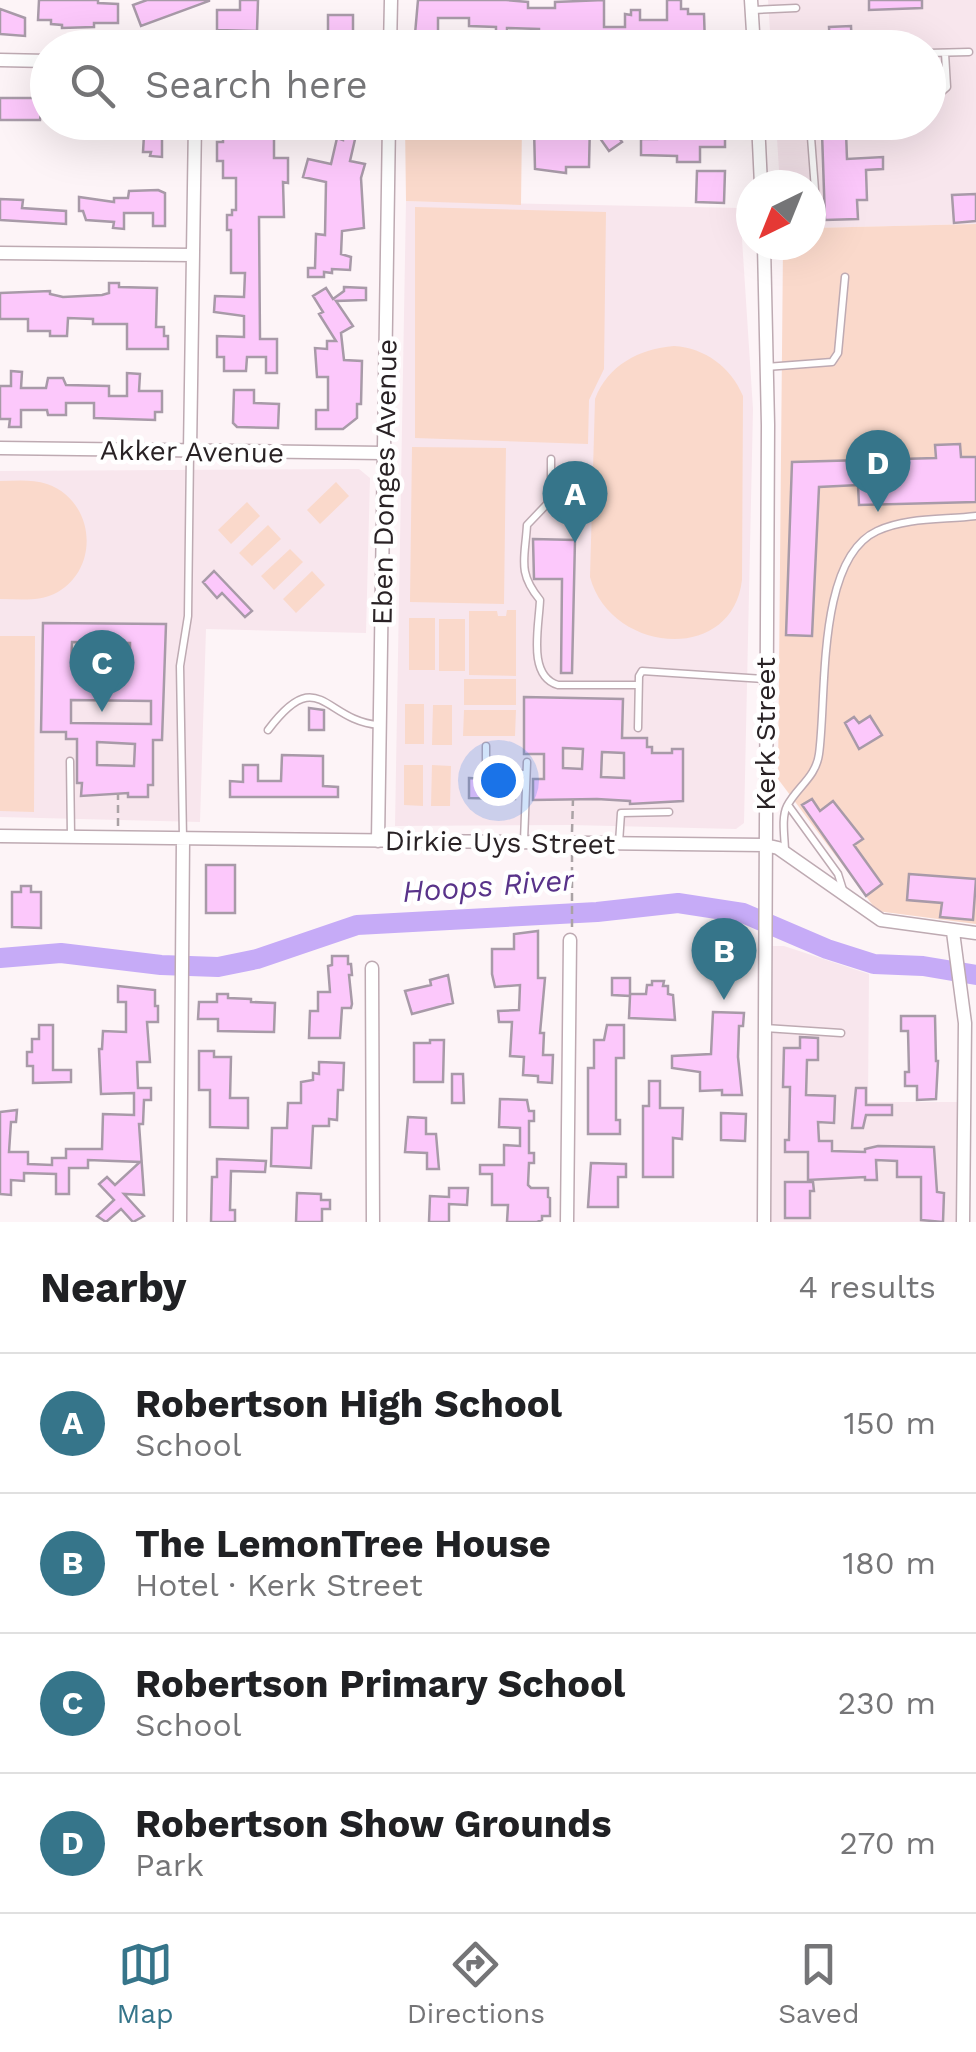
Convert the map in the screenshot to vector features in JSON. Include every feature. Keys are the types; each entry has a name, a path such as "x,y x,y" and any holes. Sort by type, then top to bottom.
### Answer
{"street":[{"path":"390,0 390,30"},
{"path":"751,5 753,30"},
{"path":"0,60 30,60"},
{"path":"190,451 194,140"},
{"name":"Eben Donges Avenue","path":"378,841 390,140"},
{"path":"759,140 761,170"},
{"path":"0,253 193,255"},
{"name":"Kerk Street","path":"764,260 764,1222"},
{"name":"Akker Avenue","path":"0,448 383,453"},
{"name":"Dirkie Uys Street","path":"0,836 765,845 785,853 881,920 976,933"},
{"path":"180,1222 183,839"},
{"path":"953,932 965,1023 963,1222"},
{"path":"567,1222 570,940"},
{"path":"372,968 373,1222"}],"lane":[{"path":"751,5 796,8"},
{"path":"946,53 969,52"},
{"path":"812,140 814,170"},
{"path":"766,368 832,362 838,353 844,278"},
{"path":"183,839 180,666 188,616 190,451"},
{"path":"551,459 547,504 527,525 525,584 540,600 538,668 548,682 558,685 638,685"},
{"path":"785,853 784,820 788,805 810,779 819,756 828,631 850,554 860,540 878,530 902,523 976,516"},
{"path":"638,728 638,685 640,673 646,670 765,679"},
{"path":"268,730 285,706 295,700 313,698 328,701 360,723 380,724"},
{"path":"486,746 486,767 490,772 526,774"},
{"path":"70,761 71,837"},
{"path":"524,840 526,762"},
{"path":"788,805 838,874 844,894"},
{"path":"619,843 621,813 669,812"},
{"path":"764,1028 842,1033"}],"path":[{"path":"117,838 118,794"},
{"path":"572,924 573,888"}],"shaded area":[{"path":"768,0 976,0 976,224 826,228 826,170 779,170 777,140 946,140 946,30 770,30"},
{"path":"405,140 522,140 521,205 406,201"},
{"path":"406,201 736,208 736,260 743,260 753,409 744,823 736,829 395,826"},
{"path":"415,207 606,212 604,369 589,400 588,444 415,438"},
{"path":"976,224 976,924 877,911 778,779 783,260 826,260 826,228"},
{"path":"674,346 716,361 732,376 743,396 742,580 733,607 717,626 695,636 670,639 644,634 621,621 602,602 590,577 595,399 608,377 626,361"},
{"path":"412,447 506,448 504,604 410,602"},
{"path":"359,469 370,478 366,633 206,629 200,822 0,817 0,471"},
{"path":"0,481 47,484 75,505 83,520 85,554 80,570 48,597 0,599"},
{"path":"336,482 349,496 320,524 307,510"},
{"path":"247,502 260,516 231,544 218,530"},
{"path":"268,525 281,539 252,566 239,553"},
{"path":"290,549 303,562 274,590 261,576"},
{"path":"312,571 325,585 296,613 283,599"},
{"path":"507,610 516,610 516,676 469,675 469,611 497,611 498,616 506,616"},
{"path":"409,618 435,618 435,670 409,670"},
{"path":"439,619 465,619 465,671 439,671"},
{"path":"0,636 35,636 34,812 0,811"},
{"path":"464,679 516,679 516,705 464,705"},
{"path":"405,704 424,704 424,744 405,744"},
{"path":"433,705 452,705 452,745 432,745"},
{"path":"464,710 516,710 515,736 463,736"},
{"path":"404,765 423,765 423,806 404,805"},
{"path":"432,765 451,766 450,806 431,806"},
{"path":"761,946 784,946 869,974 868,1102 967,1102 964,1222 762,1222"}],"building":[{"path":"39,0 118,4 118,23 62,28 51,24 51,20 38,20"},
{"path":"147,0 209,1 141,26 133,5"},
{"path":"240,0 258,0 257,30 217,30 217,10 240,10"},
{"path":"418,0 506,0 528,2 528,8 555,8 555,2 604,0 604,27 625,27 625,14 631,15 631,10 640,10 640,20 667,20 667,0 681,0 681,9 688,9 688,14 704,14 705,30 496,30 469,26 469,18 438,18 438,30 415,30"},
{"path":"869,0 922,0 922,8 869,10"},
{"path":"0,9 25,18 25,36 0,34"},
{"path":"328,15 353,15 353,30 328,30"},
{"path":"851,26 851,30 829,30"},
{"path":"0,98 30,98 30,120 0,120"},
{"path":"144,140 162,140 162,157 143,152"},
{"path":"274,140 274,158 288,158 288,183 283,182 284,217 259,217 260,339 277,339 277,373 266,373 266,357 247,357 246,371 224,371 224,357 217,357 217,336 244,337 244,316 214,312 215,296 244,297 245,273 231,273 227,215 236,210 236,178 223,178 223,161 217,161 217,142"},
{"path":"337,140 355,140 350,161 365,164 361,178 364,228 342,231 341,254 351,257 350,270 332,269 332,273 324,272 324,277 308,277 308,268 315,268 316,234 325,235 326,182 303,177 308,159 331,164"},
{"path":"534,140 590,140 589,167 566,167 566,173 535,169"},
{"path":"601,140 621,140 622,142 609,151"},
{"path":"641,140 725,140 725,147 700,147 700,162 677,162 677,156 641,155"},
{"path":"822,140 846,140 847,159 883,157 883,169 866,170 867,200 857,200 858,219 826,220"},
{"path":"697,171 725,171 724,203 696,202"},
{"path":"129,191 165,193 165,226 153,226 153,213 124,213 124,229 113,228 114,222 86,220 83,211 79,211 79,197 114,202 114,198 128,198"},
{"path":"976,194 976,221 954,223 952,195"},
{"path":"0,199 23,200 22,208 66,211 66,224 0,220"},
{"path":"109,283 157,288 156,327 164,327 168,349 127,349 127,324 93,324 93,319 68,318 67,336 50,336 50,331 28,331 28,319 0,319 0,293 102,295 109,293"},
{"path":"344,287 366,288 366,300 336,301 353,326 341,333 344,360 362,361 361,404 357,404 357,418 343,429 316,429 316,410 328,410 328,377 317,377 315,348 327,349 327,341 336,341 313,296 326,288 333,299"},
{"path":"11,371 22,372 21,388 46,388 48,378 63,378 66,385 109,386 109,396 127,396 127,373 140,374 139,391 162,391 162,412 155,412 155,420 94,418 94,403 66,403 66,415 21,410 21,427 9,427 10,419 0,419 0,386 11,386"},
{"path":"234,390 254,390 254,403 279,404 278,428 237,427 233,423"},
{"path":"960,444 961,457 976,457 976,502 859,505 858,485 819,487 812,636 786,635 792,462 936,458 935,445"},
{"path":"568,470 580,470 580,511 567,511"},
{"path":"533,539 575,540 572,673 561,673 562,579 534,579"},
{"path":"214,571 252,611 245,617 222,593 217,598 203,582"},
{"path":"43,623 166,624 162,740 153,740 153,785 148,785 148,797 128,797 128,793 81,796 82,783 77,783 77,739 66,739 66,732 41,732","holes":["72,642 130,643 130,667 71,666","71,700 151,701 151,724 71,723","97,742 135,744 134,766 97,765"]},
{"path":"524,697 623,699 622,738 647,738 652,753 683,749 683,801 630,804 597,799 533,800 533,779 544,779 544,754 524,754","holes":["563,748 583,749 582,769 563,768","602,752 624,753 624,778 601,777"]},
{"path":"309,708 324,710 324,730 309,730"},
{"path":"870,716 882,735 859,749 845,723 854,717 859,723"},
{"path":"282,755 323,756 323,786 338,787 338,797 230,797 230,781 243,782 243,765 258,765 258,781 281,781"},
{"path":"469,778 516,781 515,799 469,798"},
{"path":"812,799 820,811 833,801 863,839 854,845 882,884 866,896 802,805"},
{"path":"206,865 235,865 235,913 206,913"},
{"path":"909,874 976,879 973,920 940,917 942,903 907,900"},
{"path":"21,886 41,892 41,928 12,927 12,892 21,892"},
{"path":"538,931 538,978 545,978 540,1033 544,1033 543,1055 553,1055 552,1083 538,1082 538,1076 523,1075 524,1057 510,1056 512,1022 499,1022 498,1011 519,1010 520,985 495,987 492,974 492,949 514,949 514,934"},
{"path":"332,956 348,956 351,964 351,1008 342,1008 340,1038 309,1038 310,1011 318,1011 318,992 330,992 328,966 332,965"},
{"path":"448,975 453,1003 412,1014 405,991 431,985 430,980"},
{"path":"612,978 630,978 630,994 646,994 652,981 664,981 668,994 673,995 675,1020 629,1018 630,996 612,995"},
{"path":"118,986 155,990 158,1006 158,1022 147,1022 150,1062 137,1062 138,1088 151,1088 151,1100 144,1100 143,1124 139,1124 144,1195 124,1194 144,1216 133,1222 121,1209 106,1222 97,1216 114,1200 99,1184 107,1177 115,1185 140,1162 88,1160 88,1168 69,1168 69,1194 56,1194 56,1174 24,1173 24,1181 11,1180 11,1195 0,1194 0,1112 17,1110 16,1122 11,1122 9,1152 28,1152 28,1164 52,1165 52,1158 66,1158 66,1149 102,1149 103,1114 134,1115 134,1093 101,1094 99,1049 103,1031 126,1032 126,1002 118,1002"},
{"path":"217,994 275,1003 274,1032 218,1031 218,1019 198,1019 199,1002 217,1002"},
{"path":"713,1012 744,1013 743,1026 739,1026 738,1057 742,1095 722,1095 722,1090 700,1091 700,1072 672,1068 672,1056 711,1054"},
{"path":"901,1016 935,1016 936,1099 917,1100 917,1086 905,1086 905,1072 909,1072 908,1031 901,1031"},
{"path":"39,1025 53,1025 53,1070 71,1070 71,1082 33,1083 33,1066 27,1066 27,1052 32,1052 32,1039 39,1039"},
{"path":"607,1025 624,1025 624,1058 616,1058 616,1120 620,1120 620,1134 588,1134 588,1068 594,1068 594,1040 604,1040"},
{"path":"800,1037 818,1038 818,1060 807,1060 806,1095 835,1096 834,1123 818,1122 819,1141 832,1141 832,1151 865,1152 878,1146 934,1147 937,1192 944,1193 943,1222 921,1220 921,1177 897,1177 897,1161 876,1160 877,1180 808,1180 808,1152 785,1152 785,1140 789,1140 790,1087 783,1087 784,1048 800,1048"},
{"path":"444,1040 443,1082 414,1082 414,1043"},
{"path":"199,1051 214,1051 214,1057 231,1057 230,1098 248,1098 248,1128 210,1127 210,1090 199,1090"},
{"path":"319,1062 344,1063 337,1120 329,1119 329,1126 313,1126 311,1168 271,1166 272,1128 287,1128 288,1103 301,1103 301,1082 313,1080 313,1073 319,1074"},
{"path":"452,1074 463,1074 464,1103 452,1103"},
{"path":"649,1081 660,1081 660,1108 683,1108 682,1139 673,1138 673,1177 643,1177 643,1106 649,1106"},
{"path":"856,1088 866,1088 866,1105 892,1105 892,1115 866,1115 863,1128 852,1128"},
{"path":"500,1099 527,1100 529,1111 534,1111 534,1121 529,1121 529,1153 534,1153 534,1163 529,1163 528,1185 548,1188 550,1198 550,1216 542,1216 537,1222 507,1222 508,1205 492,1205 492,1174 480,1174 480,1165 504,1165 504,1145 520,1146 520,1128 499,1127"},
{"path":"721,1113 746,1114 745,1141 721,1140"},
{"path":"408,1117 426,1118 426,1134 436,1134 439,1169 427,1169 427,1153 405,1152"},
{"path":"217,1159 266,1161 265,1172 231,1171 230,1210 235,1210 235,1222 211,1222 212,1177 217,1177"},
{"path":"591,1163 626,1164 626,1177 618,1177 618,1207 588,1207"},
{"path":"785,1182 813,1182 810,1218 785,1218"},
{"path":"449,1188 468,1188 467,1205 449,1204 449,1222 429,1222 430,1196 449,1197"},
{"path":"297,1193 321,1194 321,1200 330,1200 330,1209 322,1209 322,1222 296,1222"}],"waterway":[{"name":"Hoops River","path":"0,958 61,953 161,965 218,967 257,959 357,925 597,912 678,903 743,913 827,949 874,964 923,966 976,975"}],"place":[{"name":"Robertson Show Grounds","path":"878,512"},
{"name":"Robertson High School","path":"575,543"},
{"name":"Robertson Primary School","path":"102,712"},
{"name":"The LemonTree House","path":"724,1000"}]}
